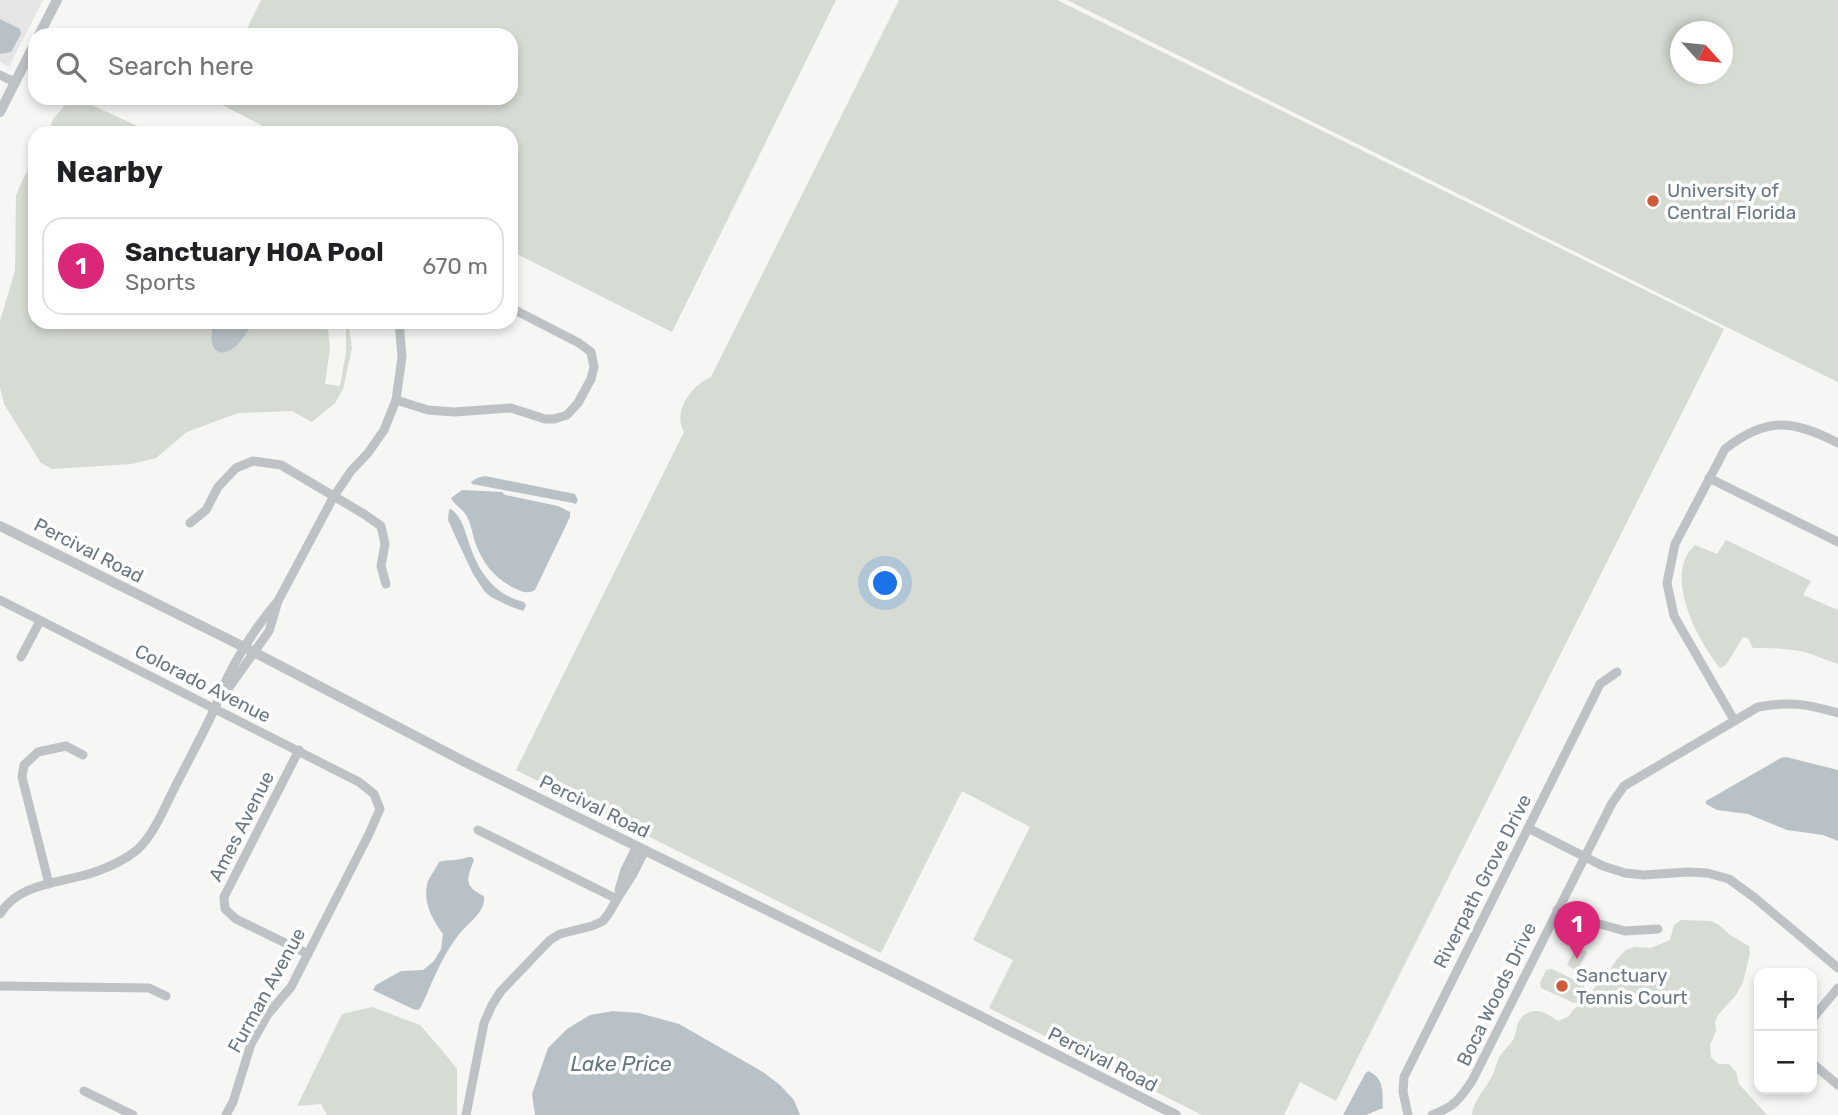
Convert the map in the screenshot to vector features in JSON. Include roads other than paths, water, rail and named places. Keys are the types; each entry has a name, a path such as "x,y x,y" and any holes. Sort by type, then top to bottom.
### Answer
{"street":[{"path":"43,28 57,0"},
{"path":"0,112 28,57"},
{"path":"0,75 15,82"},
{"path":"396,400 428,410 454,412 511,408 545,419 568,415 591,379 594,367 591,352 518,312"},
{"path":"0,914 5,905 21,893 117,863 138,849 157,824 215,708 242,667 249,650 269,631 278,601 334,496 384,430 396,400 402,357 400,329"},
{"path":"1734,720 1674,616 1668,583 1675,544 1725,449 1751,432 1769,426 1801,427 1838,443"},
{"path":"190,523 206,510 218,487 236,468 253,461 281,465 381,526 386,544 381,566 386,584"},
{"path":"1709,478 1838,542"},
{"name":"Percival Road","path":"0,526 249,650 465,762 901,976 1176,1115"},
{"name":"Colorado Avenue","path":"0,600 359,782 374,794 380,809"},
{"path":"21,657 40,621"},
{"name":"Riverpath Grove Drive","path":"1408,1115 1403,1092 1404,1077 1600,684 1617,672"},
{"name":"Boca Woods Drive","path":"1432,1115 1458,1101 1472,1081 1612,803 1624,786 1758,708 1780,703 1811,705 1838,713"},
{"path":"49,884 22,777 24,765 38,752 66,746 83,755"},
{"name":"Ames Avenue","path":"299,750 224,897 225,909 236,919 308,954"},
{"name":"Furman Avenue","path":"226,1115 233,1102 251,1044 268,1014 291,987 380,809"},
{"path":"1528,828 1603,866 1625,873 1644,875 1698,872 1728,879 1755,898 1838,968"},
{"path":"478,830 617,899"},
{"path":"466,1115 484,1023 501,991 550,940 560,934 593,926 610,914 641,848"},
{"path":"1557,910 1625,931 1658,929"},
{"path":"0,986 149,988 166,996"},
{"path":"1817,1013 1838,988"},
{"path":"1817,1067 1838,1085"},
{"path":"84,1091 133,1115"}],"water":[{"path":"0,19 20,29 21,34 11,52 0,54"},
{"path":"213,329 250,329 237,345 227,351 217,351 212,337"},
{"path":"485,476 575,494 578,500 576,504 472,484 477,478"},
{"path":"462,490 502,492 505,495 558,506 570,512 535,590 527,592 514,588 500,579 485,563 468,518 451,498"},
{"path":"451,509 460,520 482,572 504,594 524,602 526,606 523,611 485,592 473,574 448,520"},
{"path":"1786,757 1838,770 1838,841 1823,835 1787,830 1748,814 1717,810 1706,804 1706,801"},
{"path":"468,857 474,860 468,882 484,896 484,902 479,913 446,953 421,1007 418,1010 413,1009 373,990 376,985 401,971 423,970 434,961 441,949 443,934 429,909 426,896 428,881 439,862"},
{"name":"Lake Price","path":"613,1011 639,1013 679,1024 763,1072 794,1100 800,1115 535,1115 532,1094 548,1048 567,1029 590,1015"},
{"path":"1368,1071 1380,1082 1383,1108 1366,1115 1343,1115 1365,1074"}],"place":[{"name":"University of Central Florida","path":"1653,201"},
{"name":"Sanctuary HOA Pool","path":"1577,959"},
{"name":"Sanctuary Tennis Court","path":"1562,986"}]}
